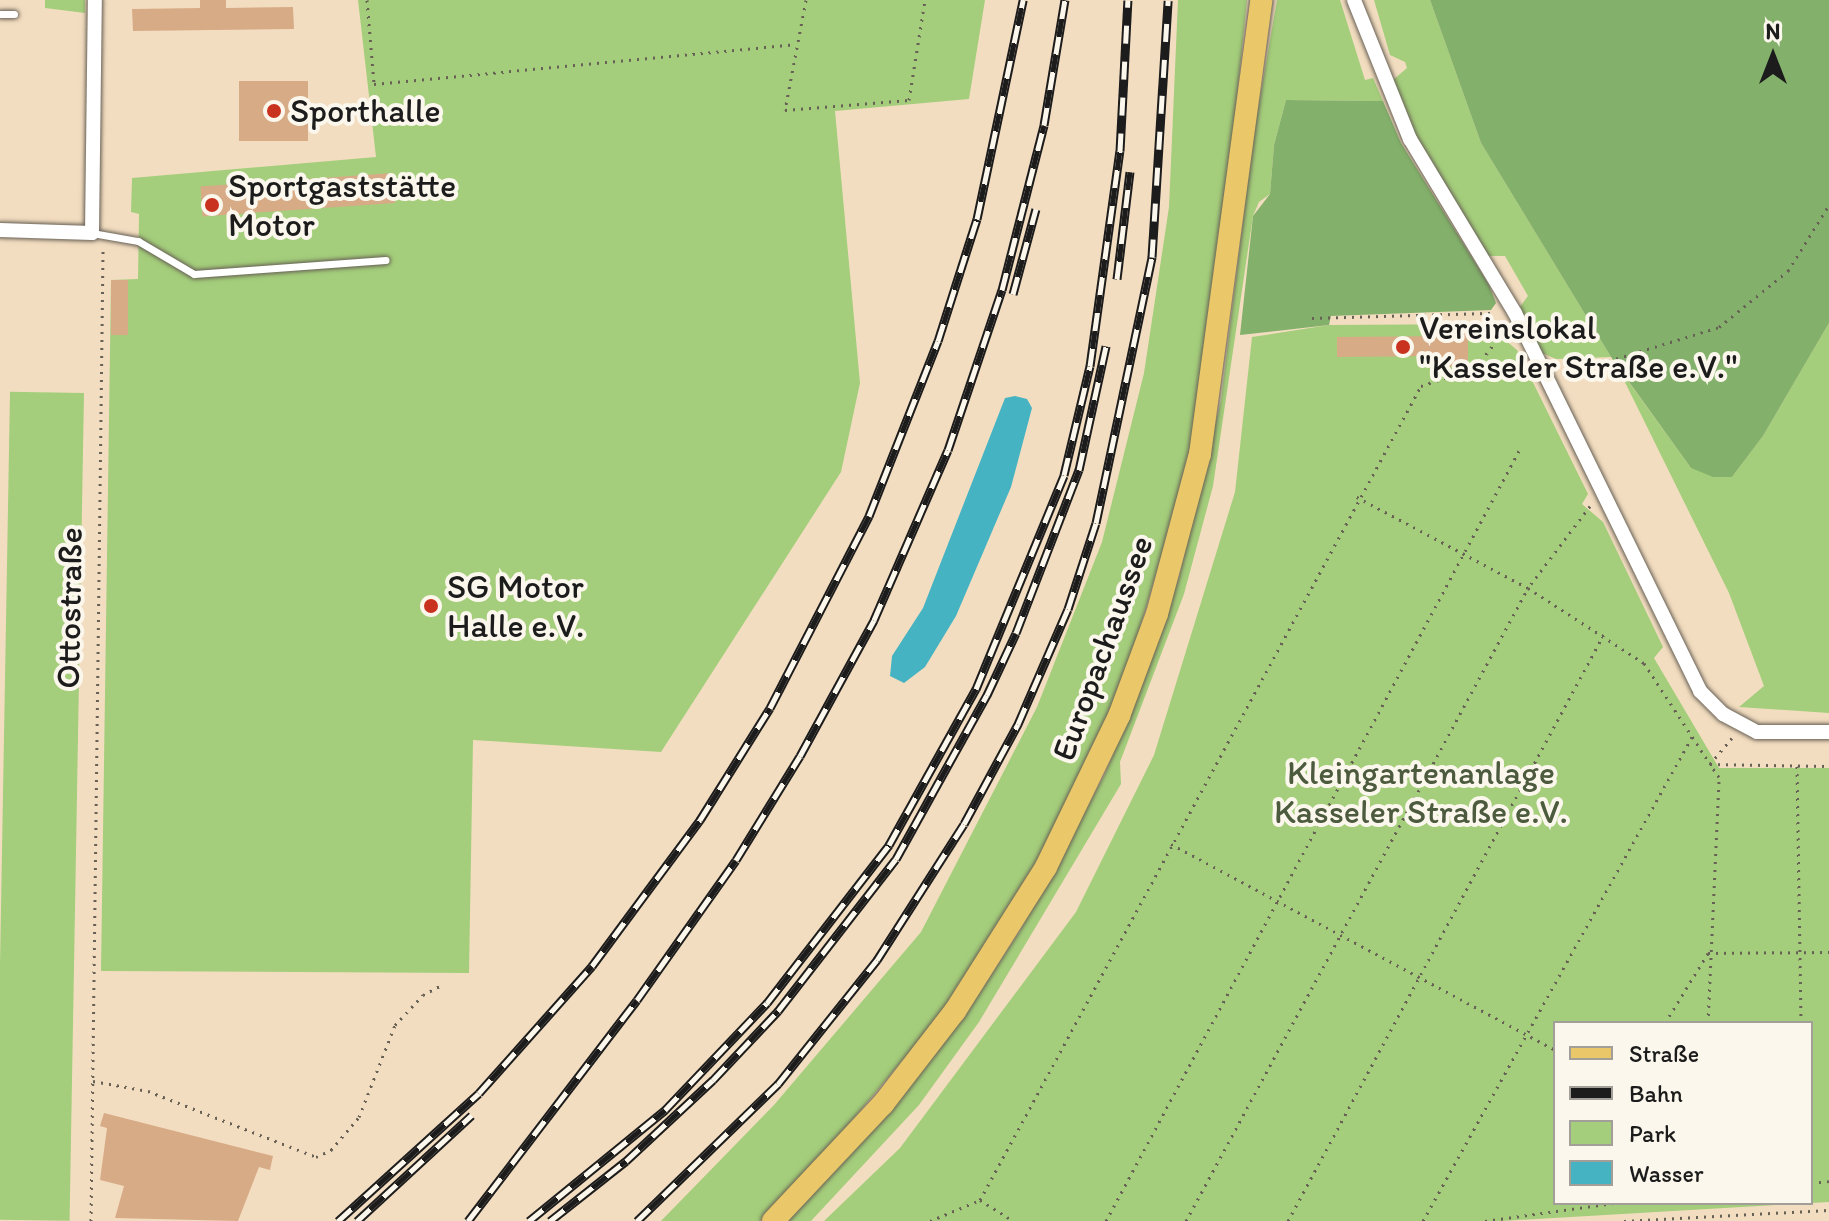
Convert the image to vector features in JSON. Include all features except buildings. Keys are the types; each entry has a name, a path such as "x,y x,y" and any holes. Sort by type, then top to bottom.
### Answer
{"main road":[{"name":"Europachaussee","path":"773,1221 883,1104 985,967 1053,855 1125,701 1173,560 1210,403 1261,0"}],"street":[{"path":"0,230 92,233 95,0"},
{"path":"1354,0 1410,139 1515,313 1700,691 1742,727 1772,734 1829,732"}],"lane":[{"path":"0,14 14,14"},
{"path":"92,233 138,241 194,274 385,260"}],"path":[{"path":"367,0 374,84 795,44"},
{"path":"806,0 795,44 785,110 909,100 925,0"},
{"path":"1548,379 1628,358 1719,327 1788,271 1829,205"},
{"name":"Ottostraße","path":"91,1221 104,250 92,233"},
{"path":"1312,318 1515,313"},
{"path":"930,1221 980,1200 1357,497 1421,386 1476,367 1515,313"},
{"path":"1583,368 1590,380"},
{"path":"1106,1221 1520,449"},
{"path":"1186,1221 1528,588 1602,490"},
{"path":"1357,497 1528,588 1604,634 1644,663 1719,777 1708,953 1708,1021"},
{"path":"1288,1221 1604,634"},
{"path":"1710,764 1742,727"},
{"path":"1423,1221 1524,1033 1692,737"},
{"path":"1710,764 1829,766"},
{"path":"1797,766 1801,1021"},
{"path":"1171,844 1553,1049"},
{"path":"1708,953 1829,952"},
{"path":"1666,1021 1708,953"},
{"path":"93,1081 148,1091 316,1157 331,1150 359,1117 395,1025 423,995 442,985"},
{"path":"980,1200 1013,1221"},
{"path":"1566,1209 1568,1205"},
{"path":"1485,1221 1598,1205"},
{"path":"1624,1221 1829,1210"}],"green space":[{"path":"45,0 85,0 85,13 45,8"},
{"name":"SG Motor Halle e.V.","path":"358,0 985,0 969,99 835,111 860,383 841,472 661,752 473,740 469,973 101,971 111,280 138,279 139,214 131,212 132,178 376,157"},
{"path":"1178,0 1247,0 1232,146 1188,466 1128,668 1087,768 1034,870 948,1006 807,1174 760,1221 661,1221 774,1105 921,932 1037,707 1102,542 1144,373 1169,207"},
{"path":"1277,0 1340,0 1365,80 1373,78 1383,101 1286,100 1274,145 1270,194 1259,202 1253,216 1213,486 1184,594 1120,762 1121,784 979,1022 919,1105 811,1221 788,1221 891,1111 964,1017 1020,931 1104,776 1146,675 1180,574 1221,400 1254,132"},
{"path":"1374,0 1430,0 1481,143 1611,357 1556,359 1542,353 1519,308 1528,296 1505,256 1487,256 1412,131 1393,80 1407,68 1405,62 1390,55"},
{"path":"1430,0 1829,0 1829,323 1763,436 1732,477 1713,477 1691,468 1611,357 1481,143"},
{"path":"1286,100 1383,101 1401,143 1489,285 1496,303 1491,310 1331,316 1329,325 1240,335 1253,216 1270,194 1274,145"},
{"path":"1829,323 1829,713 1739,707 1764,686 1729,593 1617,366 1691,468 1732,477 1763,436"},
{"name":"Kleingartenanlage Kasseler Straße e.V.","path":"1486,324 1517,350 1588,494 1582,504 1603,522 1663,647 1654,658 1719,768 1829,768 1829,1202 1813,1203 1813,1021 1553,1021 1553,1205 1774,1205 1501,1221 824,1221 900,1148 1076,912 1154,755 1235,492 1252,337 1329,325"},
{"path":"10,392 84,393 70,1221 0,1220 0,965"}],"water":[{"path":"1015,396 1027,399 1032,408 1011,487 956,616 925,667 904,683 890,676 892,656 923,608 1005,398"}],"railway":[{"path":"338,1221 479,1093 592,966 700,820 770,708 869,516 938,341 977,219 1023,0"},
{"path":"468,1221 637,1000 736,860 800,756 874,620 948,450 1002,290 1044,125 1065,0"},
{"path":"529,1221 665,1110 767,1003 889,845 976,689 1064,475 1090,366 1120,151 1128,0"},
{"path":"637,1221 778,1084 877,960 964,824 1018,724 1068,609 1096,523 1152,257 1168,0"},
{"path":"1117,279 1130,172"},
{"path":"1013,294 1036,209"},
{"path":"550,1221 626,1161 713,1080 778,1011 896,859 987,695 1016,633 1079,470 1106,346"},
{"path":"357,1221 472,1115"}],"place":[{"name":"Sporthalle","path":"274,111"},
{"name":"Sportgaststätte Motor","path":"212,205"},
{"name":"Vereinslokal \"Kasseler Straße e.V.\"","path":"1403,347"},
{"name":"SG Motor Halle e.V.","path":"431,606"}]}
